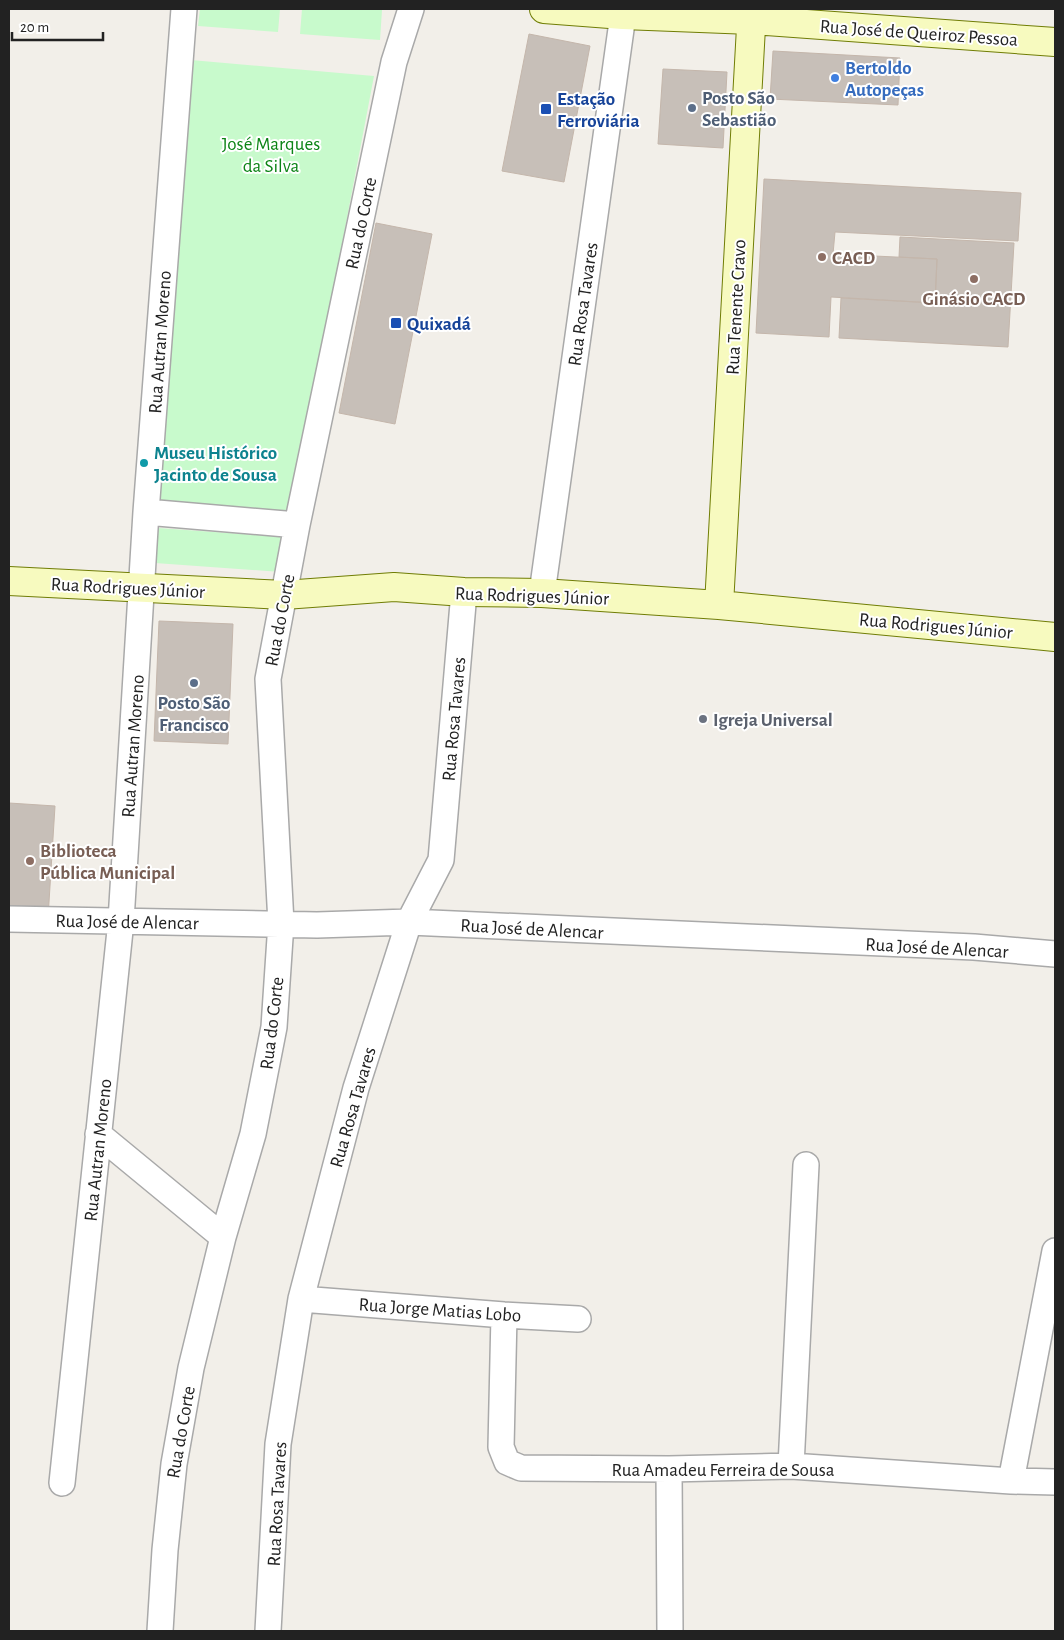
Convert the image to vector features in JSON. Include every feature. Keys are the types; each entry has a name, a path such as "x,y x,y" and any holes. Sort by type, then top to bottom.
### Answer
{"main road":[{"name":"Rua José de Queiroz Pessoa","path":"544,9 623,15 751,14 1055,42"},
{"name":"Rua Tenente Cravo","path":"719,605 751,14"},
{"name":"Rua Rodrigues Júnior","path":"9,581 284,595 394,588 464,592 542,593 719,605 970,627 1055,637"}],"street":[{"name":"Rua Autran Moreno","path":"62,1483 121,921 146,512 184,9"},
{"name":"Rua do Corte","path":"160,1631 165,1550 174,1464 191,1368 223,1237 253,1134 274,1027 281,923 268,679 297,525 394,62 411,9"},
{"name":"Rua Rosa Tavares","path":"542,593 623,15"},
{"path":"146,512 297,525"},
{"name":"Rua Rosa Tavares","path":"268,1631 278,1444 301,1299 356,1088 409,922 441,860 464,592"},
{"name":"Rua José de Alencar","path":"9,919 317,925 409,922 974,947 1055,954"},
{"path":"98,1134 223,1237"},
{"path":"791,1466 806,1165"},
{"path":"1011,1480 1055,1252"},
{"name":"Rua Jorge Matias Lobo","path":"301,1299 504,1315 578,1318"},
{"name":"Rua Amadeu Ferreira de Sousa","path":"504,1315 501,1439 503,1456 507,1462 521,1468 668,1469 791,1466 1055,1482"},
{"path":"668,1469 670,1631"}],"green space":[{"path":"200,9 280,9 278,32 198,26"},
{"path":"302,9 382,10 380,40 300,34"},
{"name":"José Marques da Silva","path":"191,60 374,76 291,512 158,500"},
{"path":"158,528 284,537 281,572 155,563"}],"building":[{"name":"Estação Ferroviária","path":"529,34 590,46 564,182 502,171"},
{"name":"Bertoldo Autopeças","path":"773,51 900,58 898,105 770,99"},
{"name":"Posto São Sebastião","path":"663,69 727,72 723,148 658,144"},
{"name":"CACD","path":"764,179 1021,193 1018,241 835,232 833,254 937,259 935,303 831,297 829,337 756,333"},
{"path":"376,223 432,234 395,424 339,413"},
{"name":"Ginásio CACD","path":"900,237 1014,243 1008,347 839,338 841,298 935,303 937,259 899,257"},
{"name":"Posto São Francisco","path":"159,621 233,624 228,744 154,741"},
{"name":"Biblioteca Pública Municipal","path":"9,803 55,806 48,918 9,916"}],"place":[{"name":"Bertoldo Autopeças","path":"835,78"},
{"name":"Posto São Sebastião","path":"692,108"},
{"name":"Estação Ferroviária","path":"546,109"},
{"name":"CACD","path":"822,257"},
{"name":"Ginásio CACD","path":"974,279"},
{"name":"Quixadá","path":"396,323"},
{"name":"Museu Histórico Jacinto de Sousa","path":"144,463"},
{"name":"Posto São Francisco","path":"194,683"},
{"name":"Igreja Universal","path":"703,719"},
{"name":"Biblioteca Pública Municipal","path":"30,861"}]}
